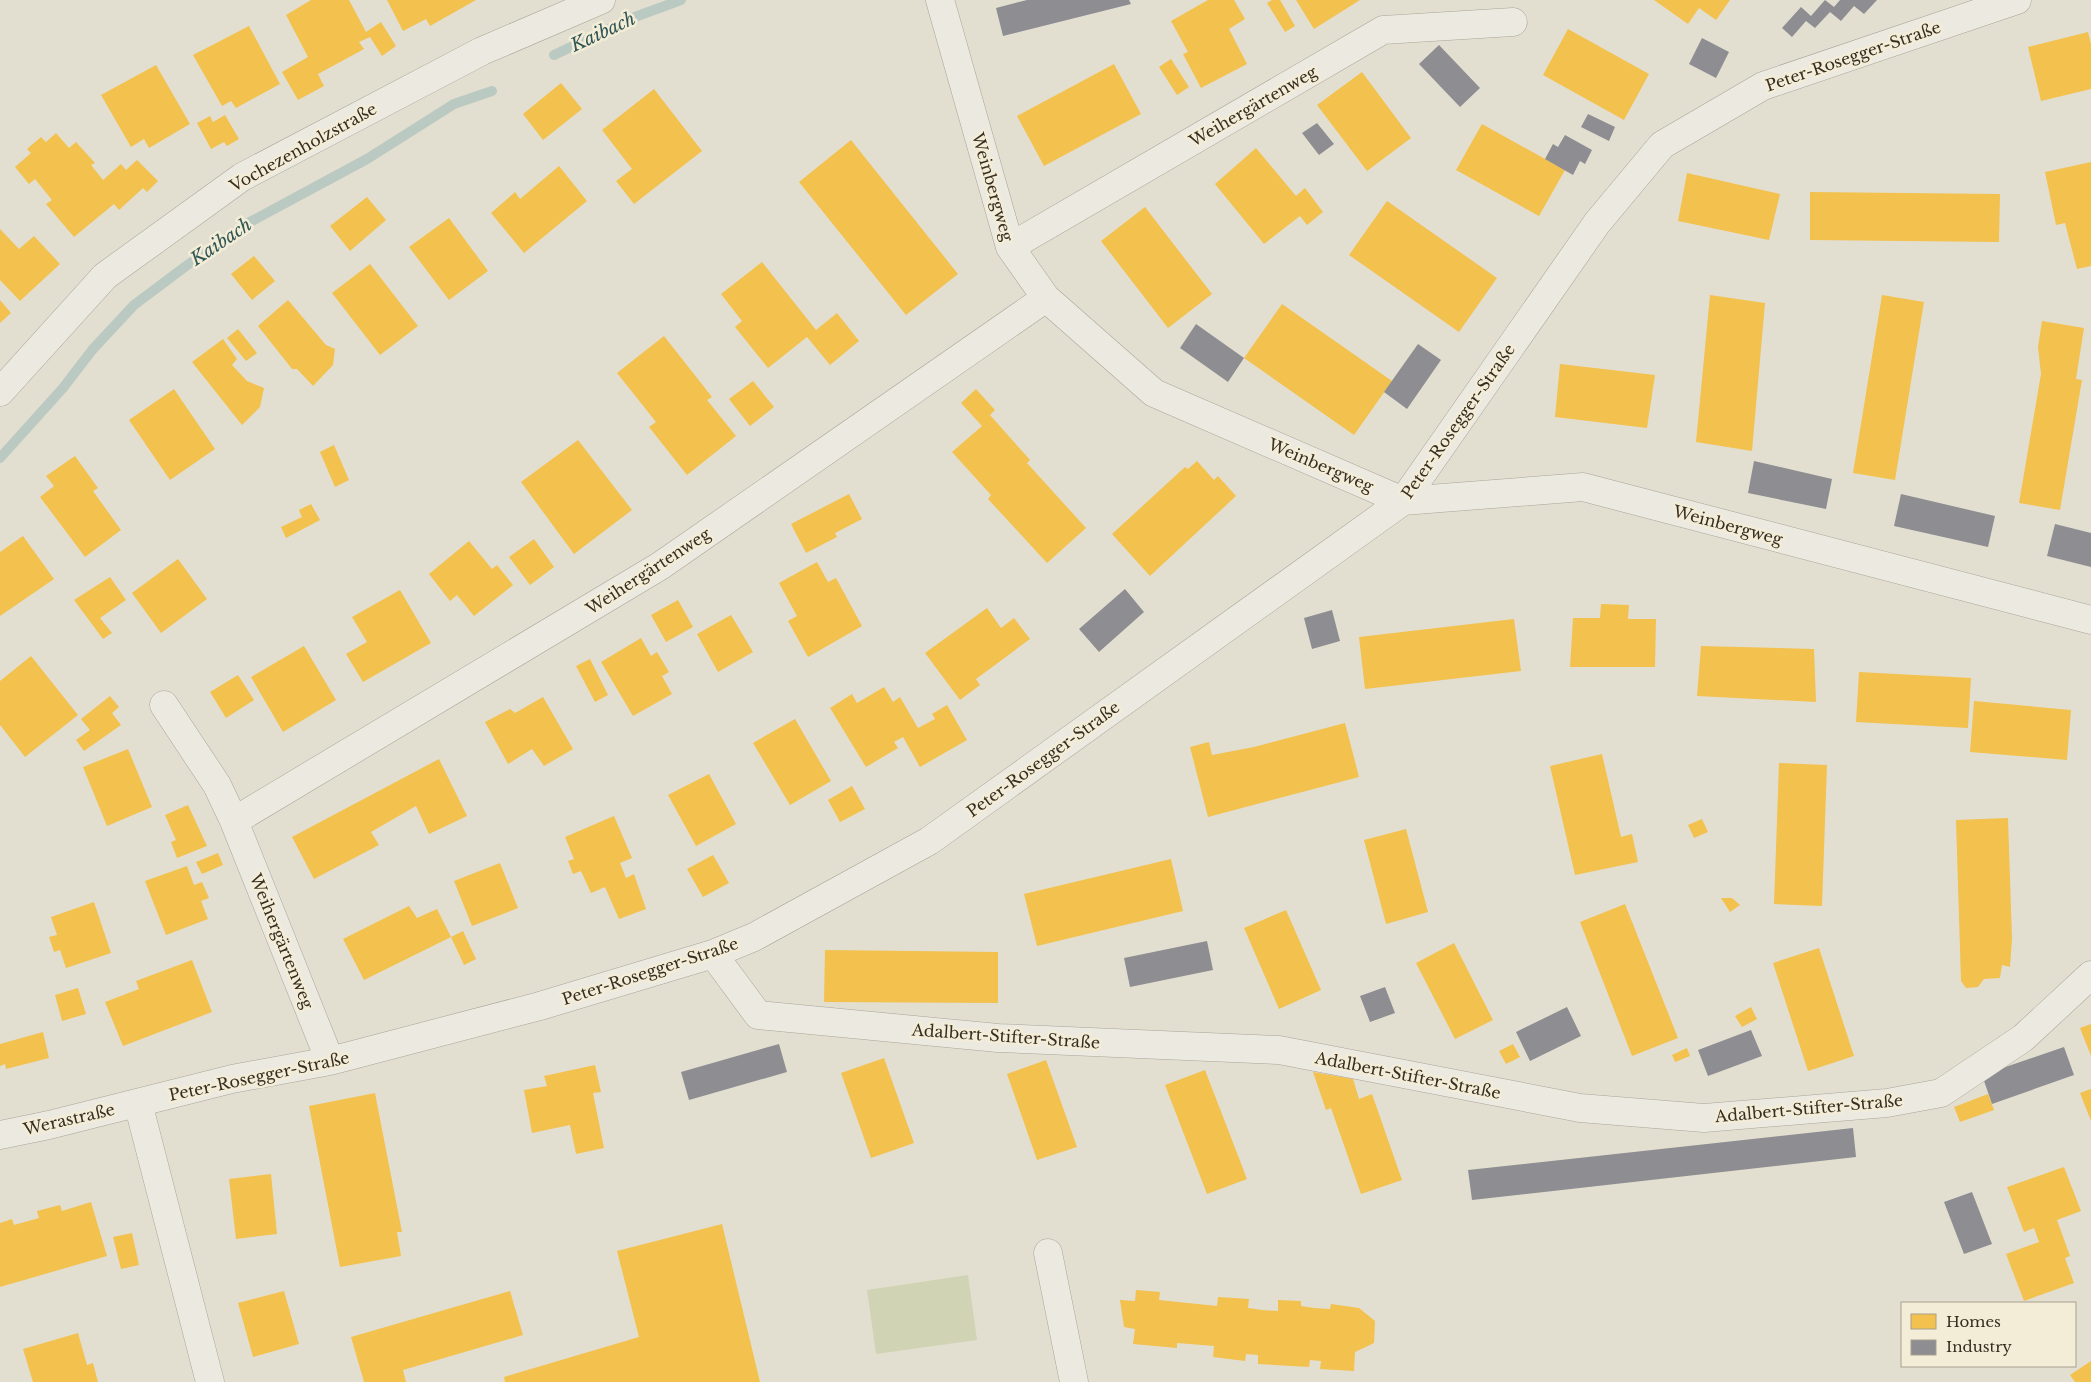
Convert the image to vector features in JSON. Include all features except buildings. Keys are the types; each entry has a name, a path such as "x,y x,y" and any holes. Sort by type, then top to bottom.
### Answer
{"street":[{"name":"Vochezenholzstraße","path":"0,392 105,276 242,177 482,51 601,0"},
{"name":"Weinbergweg","path":"940,0 1010,248 1046,298 1154,393 1403,501 1584,487 2091,620"},
{"name":"Peter-Rosegger-Straße","path":"138,1103 232,1080 330,1061 540,1006 713,954 754,937 929,841 1403,501 1597,223 1662,145 1763,86 2016,0"},
{"name":"Weihergärtenweg","path":"1010,248 1383,30 1513,22"},
{"name":"Weihergärtenweg","path":"234,821 660,566 1046,298"},
{"name":"Weihergärtenweg","path":"164,704 217,785 234,821 330,1061"},
{"name":"Adalbert-Stifter-Straße","path":"713,954 758,1015 998,1038 1279,1050 1580,1108 1704,1118 1887,1103 1941,1093 2023,1038 2091,975"},
{"name":"Werastraße","path":"0,1134 49,1125 138,1103"},
{"path":"138,1103 210,1382"},
{"path":"1048,1253 1074,1382"}],"green space":[{"path":"968,1275 977,1340 876,1354 867,1290"}],"waterway":[{"name":"Kaibach","path":"554,55 632,18 681,0"},
{"name":"Kaibach","path":"0,458 63,388 93,349 134,305 186,266 250,222 367,159 454,104 492,91"}]}
